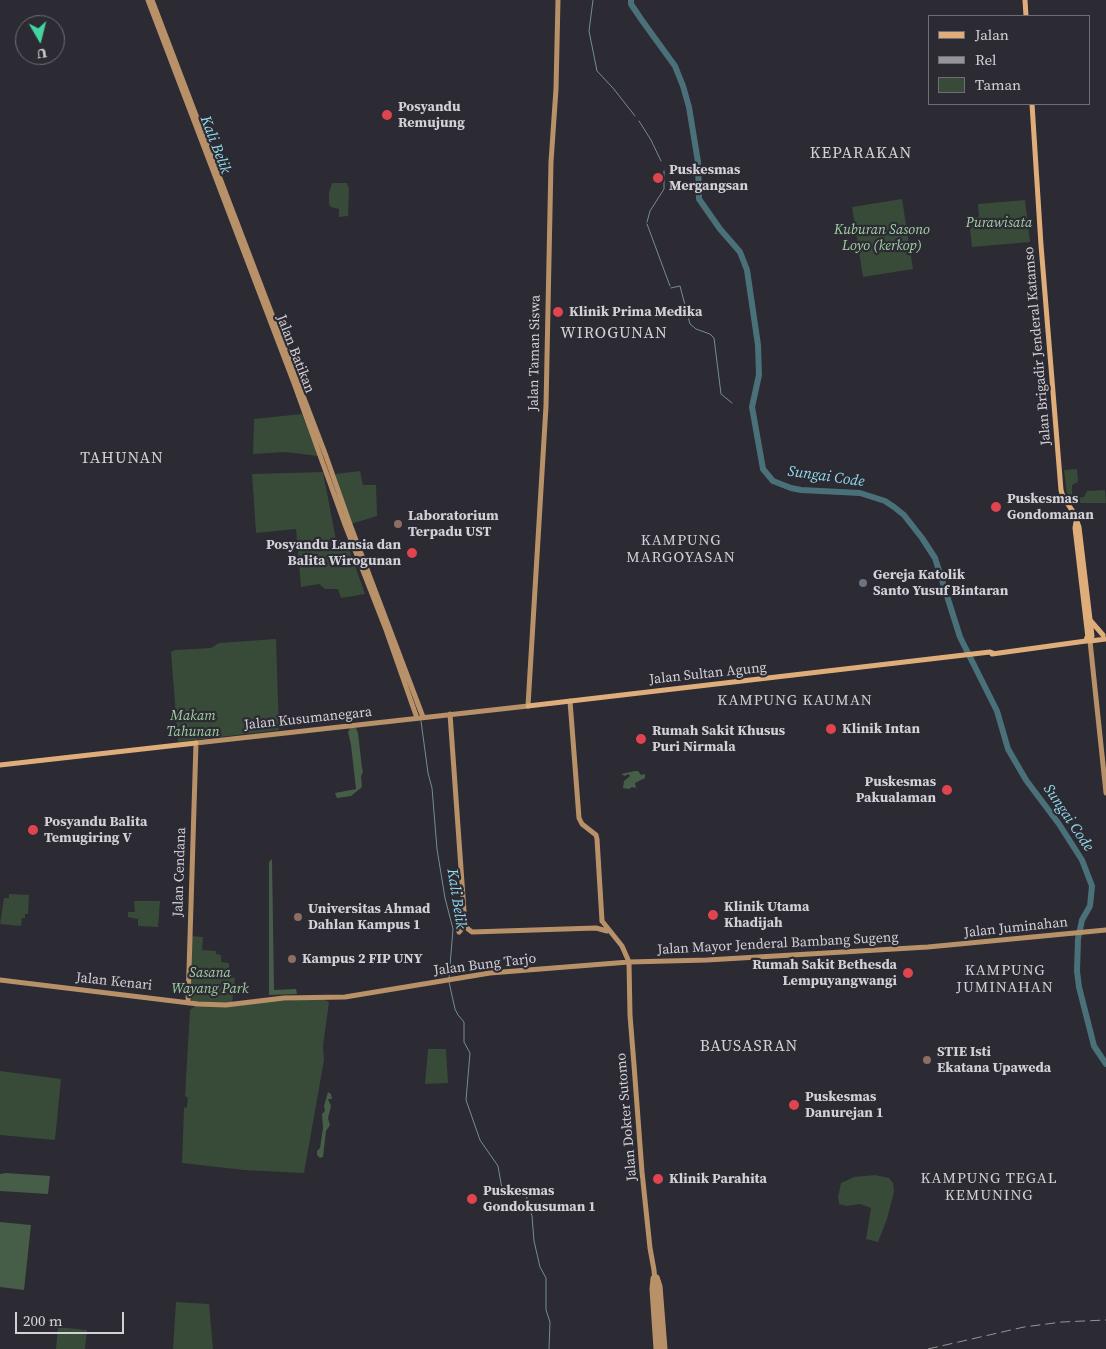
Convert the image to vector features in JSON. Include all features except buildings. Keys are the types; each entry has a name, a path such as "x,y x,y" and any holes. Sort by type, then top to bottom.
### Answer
{"main road":[{"name":"Jalan Batikan","path":"148,0 326,456 346,521 413,706 420,718"},
{"name":"Jalan Batikan","path":"152,0 228,206"},
{"name":"Jalan Taman Siswa","path":"528,706 546,406 551,162 556,89 558,0"},
{"path":"1025,0 1026,15"},
{"name":"Jalan Brigadir Jenderal Katamso","path":"1032,105 1041,245 1061,490 1063,498 1075,514 1075,528 1089,639"},
{"name":"Jalan Batikan","path":"346,521 420,718"},
{"name":"Jalan Brigadir Jenderal Katamso","path":"1076,522 1079,527 1090,620 1089,639"},
{"path":"1090,620 1105,636"},
{"name":"Jalan Sultan Agung","path":"528,706 890,664 896,667 1105,636"},
{"path":"1089,639 1106,793"},
{"path":"570,701 578,818 582,824 596,835 598,840 602,921 622,946 629,962"},
{"path":"403,719 413,706"},
{"name":"Jalan Kusumanegara","path":"0,765 528,706"},
{"path":"450,714 465,925 472,932 596,928 610,932"},
{"name":"Jalan Cendana","path":"188,1002 196,742"},
{"path":"596,928 602,921"},
{"path":"460,932 465,925"},
{"name":"Jalan Juminahan","path":"928,947 1106,930"},
{"name":"Jalan Mayor Jenderal Bambang Sugeng","path":"629,962 707,960 928,947"},
{"name":"Jalan Bung Tarjo","path":"345,997 490,973 629,962"},
{"name":"Jalan Dokter Sutomo","path":"629,962 630,1014 642,1172 654,1270 660,1349"},
{"name":"Jalan Kenari","path":"0,980 226,1005 284,998 345,997"},
{"name":"Jalan Dokter Sutomo","path":"654,1270 652,1285 656,1349"},
{"name":"Jalan Dokter Sutomo","path":"654,1270 660,1286 665,1349"}],"green space":[{"path":"332,183 347,183 349,189 348,216 339,217 339,209 331,207 329,204 329,193"},
{"name":"Kuburan Sasono Loyo (kerkop)","path":"902,199 913,269 863,277 852,207"},
{"name":"Purawisata","path":"1025,200 1030,242 972,247 969,218 979,217 978,204"},
{"path":"302,414 318,456 286,452 253,454 254,419"},
{"path":"1077,469 1078,482 1072,485 1072,498 1084,497 1087,491 1105,490 1106,503 1077,503 1070,500 1067,494 1064,470"},
{"path":"360,471 363,485 376,485 377,516 351,524 335,474"},
{"path":"323,472 336,540 346,540 365,594 341,598 338,589 325,589 319,584 301,587 296,529 256,533 252,474"},
{"name":"Makam Tahunan","path":"276,639 279,730 178,742 171,652 175,650 211,648 219,643"},
{"path":"351,727 356,728 358,733 363,772 361,776 362,787 351,796 337,798 335,793 356,789 348,732"},
{"path":"638,771 641,775 645,774 645,778 635,783 636,788 623,788 624,781 630,776 628,774 625,776 621,774"},
{"path":"272,859 274,990 296,989 297,994 269,995 269,862"},
{"path":"9,894 29,895 28,914 25,914 25,918 22,918 21,926 0,924 4,898 9,898"},
{"path":"134,901 160,901 158,927 138,926 138,919 128,917 128,912 135,912"},
{"name":"Sasana Wayang Park","path":"191,936 203,937 202,950 216,951 216,954 221,955 221,962 229,963 230,977 235,978 232,1004 193,1002 189,996"},
{"path":"323,999 329,1002 323,1046 324,1060 304,1173 244,1170 182,1163 184,1108 187,1107 188,1098 185,1096 190,1010 195,1006 228,1007 273,1001"},
{"path":"428,1049 446,1049 448,1083 425,1084"},
{"path":"0,1071 61,1079 55,1140 0,1135"},
{"path":"328,1092 331,1094 332,1099 328,1099 331,1106 328,1118 330,1125 326,1131 323,1157 320,1158 317,1155 317,1151 320,1148 323,1128 322,1114 325,1111 324,1106"},
{"path":"0,1174 50,1176 48,1194 0,1191"},
{"path":"875,1175 889,1178 893,1183 894,1192 887,1219 878,1242 866,1239 871,1208 860,1204 847,1206 839,1204 838,1197 841,1183 854,1177"},
{"path":"0,1222 31,1225 24,1290 0,1287"},
{"path":"176,1302 209,1304 213,1349 173,1349"},
{"path":"58,1327 87,1330 85,1349 56,1349"}],"waterway":[{"path":"593,0 589,31 597,71 635,116"},
{"name":"Sungai Code","path":"631,0 631,4 675,66 683,86 689,107 698,162 699,199 720,229 740,252 747,270 758,345 759,375 752,407 763,469 773,481 791,488 860,493 885,501 904,515 935,558 960,637 997,711 1008,749 1026,780 1059,824 1082,860 1092,886 1090,906 1082,920 1078,939 1077,971 1079,987 1094,1046 1106,1064"},
{"path":"639,121 661,161"},
{"path":"647,222 650,211 664,189 664,171"},
{"path":"647,224 670,286"},
{"path":"671,288 680,286 690,324 714,338 721,394 732,403"},
{"name":"Kali Belik","path":"337,494 342,509"},
{"name":"Kali Belik","path":"415,702 419,712"},
{"name":"Kali Belik","path":"421,721 428,773 432,788 437,849 445,898 453,929 449,978"},
{"name":"Kali Belik","path":"449,982 455,1009 464,1022 464,1042 470,1053 466,1100 480,1140 498,1166 502,1189 526,1195 532,1216 534,1241 540,1267 546,1278 546,1310 550,1322 549,1349"}],"railway":[{"path":"928,1349 1024,1327 1062,1322 1106,1320"}],"place":[{"name":"Posyandu Remujung","path":"387,115"},
{"name":"Puskesmas Mergangsan","path":"658,178"},
{"name":"Klinik Prima Medika","path":"558,312"},
{"name":"Puskesmas Gondomanan","path":"996,507"},
{"name":"Laboratorium Terpadu UST","path":"398,524"},
{"name":"Posyandu Lansia dan Balita Wirogunan","path":"412,553"},
{"name":"Gereja Katolik Santo Yusuf Bintaran","path":"863,583"},
{"name":"Klinik Intan","path":"831,729"},
{"name":"Rumah Sakit Khusus Puri Nirmala","path":"641,739"},
{"name":"Puskesmas Pakualaman","path":"947,790"},
{"name":"Posyandu Balita Temugiring V","path":"33,830"},
{"name":"Klinik Utama Khadijah","path":"713,915"},
{"name":"Universitas Ahmad Dahlan Kampus 1","path":"298,917"},
{"name":"Kampus 2 FIP UNY","path":"292,959"},
{"name":"Rumah Sakit Bethesda Lempuyangwangi","path":"908,973"},
{"name":"STIE Isti Ekatana Upaweda","path":"927,1060"},
{"name":"Puskesmas Danurejan 1","path":"794,1105"},
{"name":"Klinik Parahita","path":"658,1179"},
{"name":"Puskesmas Gondokusuman 1","path":"472,1199"}],"district":[{"name":"KEPARAKAN","path":"861,154"},
{"name":"WIROGUNAN","path":"614,334"},
{"name":"TAHUNAN","path":"122,459"},
{"name":"KAMPUNG MARGOYASAN","path":"681,550"},
{"name":"KAMPUNG KAUMAN","path":"795,701"},
{"name":"KAMPUNG JUMINAHAN","path":"1005,980"},
{"name":"BAUSASRAN","path":"749,1047"},
{"name":"KAMPUNG TEGAL KEMUNING","path":"989,1188"}]}
